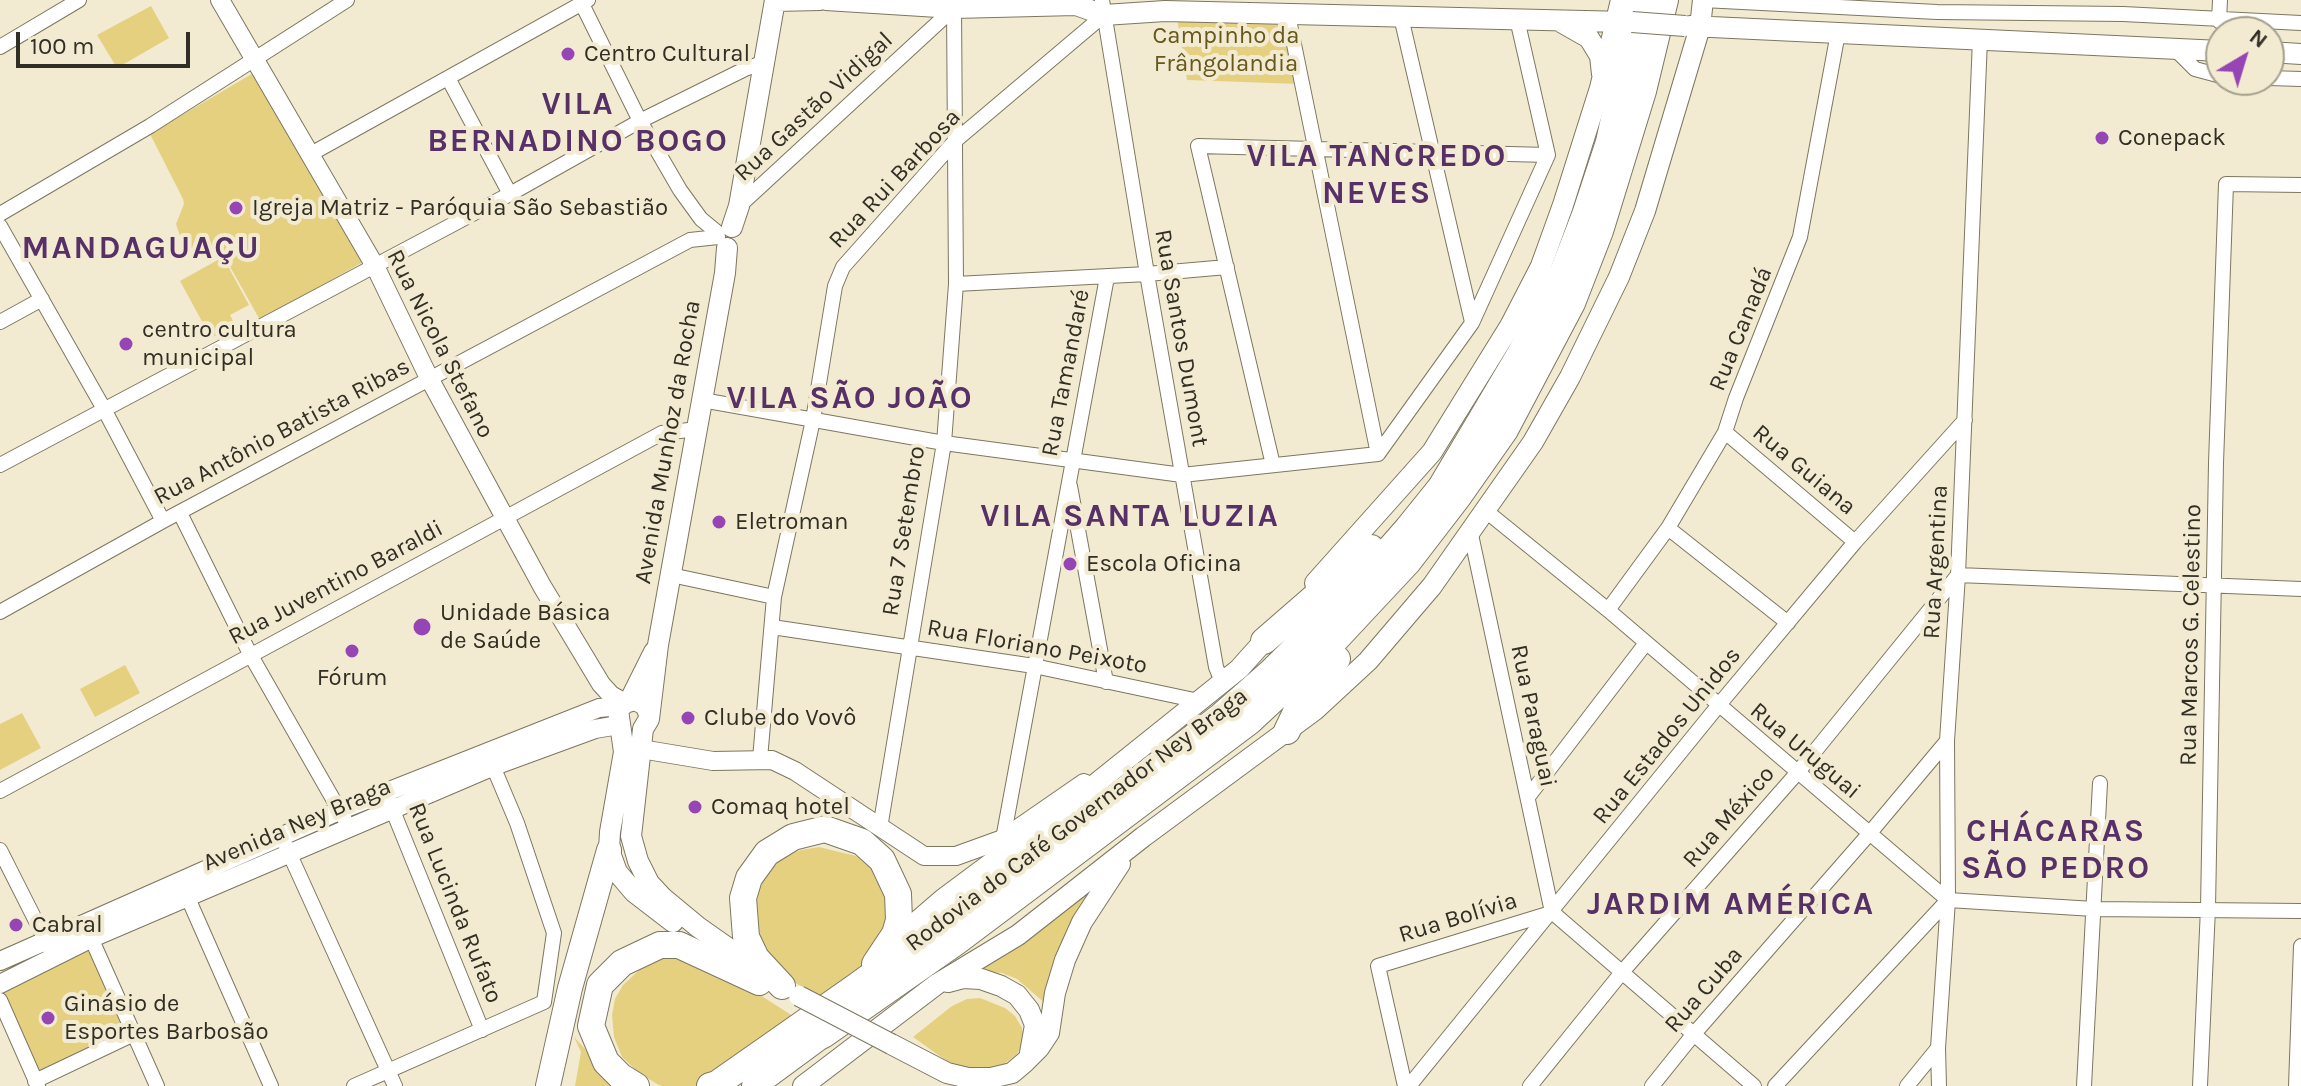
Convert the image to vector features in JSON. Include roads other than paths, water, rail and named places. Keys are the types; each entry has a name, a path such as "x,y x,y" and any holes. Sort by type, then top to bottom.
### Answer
{"highway":[{"name":"Rodovia do Café Governador Ney Braga","path":"754,1086 956,942 1250,721 1322,654 1408,562 1476,472 1511,419 1572,303 1600,231 1643,91 1665,0"},
{"name":"Rodovia do Café Governador Ney Braga","path":"713,1085 854,988 1098,811 1221,716 1349,595 1408,528 1441,487 1520,354 1563,272 1609,142 1629,15"},
{"path":"1264,641 1377,542 1478,425"},
{"path":"1287,731 1297,710 1324,674 1411,573 1456,510 1476,472"},
{"path":"780,988 756,958 746,937 743,898 749,878 767,853 793,837 825,829 862,842 882,860 898,894 900,908 895,934 854,988"},
{"path":"548,1086 570,988 609,850"},
{"path":"636,1086 606,1062 591,1026 600,985 622,963 660,945 679,945 780,988"}],"main road":[{"path":"775,0 1076,5 1165,11 1243,6 1288,15 1400,9 1557,20 1629,15 1693,26 2205,50"},
{"name":"Avenida Munhoz da Rocha","path":"658,645 725,273 724,236 739,206 775,0"},
{"path":"887,948 943,899 1068,806 1239,669 1412,477 1452,424 1541,266 1600,88 1629,15 1621,0"},
{"path":"803,1086 937,984 1018,935 1143,837 1315,710 1377,651 1432,586 1520,463 1570,377 1619,277 1645,211 1686,72 1693,26 1703,0"},
{"path":"1557,20 1583,33 1597,49 1602,70 1600,88"},
{"path":"1686,72 1707,47 1741,28"},
{"path":"658,645 623,712 624,752 609,850 617,872 634,892 705,946 947,1073 968,1078 1002,1076 1012,1073 1039,1048 1049,1033 1062,971 1082,922 1106,881 1143,837"},
{"path":"658,645 657,670 635,787 631,836 638,861 649,883 698,927 780,988"},
{"path":"623,712 640,702 644,731"},
{"path":"623,712 630,732 644,731"},
{"path":"937,984 963,978 981,979 1017,995 1029,1010 1035,1025 1032,1049 1025,1062"}],"street":[{"path":"0,47 79,0"},
{"name":"Rua Nicola Stefano","path":"220,0 375,266 429,378 503,517 601,684 623,712"},
{"path":"0,214 150,126 347,0"},
{"path":"1703,0 2123,7 2205,19"},
{"path":"309,155 583,1 640,121 680,190 701,219 724,236"},
{"name":"Rua 7 Setembro","path":"880,828 944,443 956,284 953,4"},
{"name":"Rua Gastão Vidigal","path":"739,206 953,4"},
{"name":"Rua Rui Barbosa","path":"760,759 774,597 813,420 835,286 843,267 955,141 1103,7"},
{"name":"Rua Santos Dumont","path":"1103,7 1182,475 1216,667 1222,682"},
{"path":"1400,9 1472,323"},
{"path":"1288,15 1378,454"},
{"path":"702,400 944,443 1182,475 1378,454 1472,323 1548,155 1517,19"},
{"name":"Rua Canadá","path":"1608,610 1668,528 1725,432 1800,237 1838,33"},
{"name":"Rua Argentina","path":"1939,1086 1938,1048 1948,900 1947,741 1958,575 1980,39"},
{"path":"2174,48 2195,69 2205,72"},
{"path":"0,465 510,194 640,121 762,63"},
{"path":"448,78 510,194"},
{"path":"1273,465 1198,146 1548,155"},
{"name":"Rua Marcos G. Celestino","path":"2200,1086 2208,908 2226,184 2301,185"},
{"path":"0,226 104,409 163,521"},
{"name":"Rua Antônio Batista Ribas","path":"0,612 163,521 690,240 724,236"},
{"path":"956,284 1107,277 1227,267"},
{"name":"Rua Tamandaré","path":"1003,839 1107,277"},
{"path":"0,322 42,299"},
{"name":"Rua Estados Unidos","path":"1407,1086 1855,542 1965,420"},
{"name":"Rua Juventino Baraldi","path":"0,791 662,433 698,429"},
{"name":"Rua Guiana","path":"1725,432 1855,542"},
{"name":"Rua Tamandaré","path":"1069,478 1096,613 1106,682"},
{"name":"Rua Uruguai","path":"1486,511 1608,610 1948,900"},
{"path":"180,513 250,654 345,819"},
{"path":"1668,528 1788,623"},
{"name":"Rua Paraguai","path":"1470,530 1552,912"},
{"path":"671,575 774,597"},
{"path":"1958,575 2301,589"},
{"name":"Rua México","path":"1530,1086 1623,971 1798,772 1958,575"},
{"name":"Rua Floriano Peixoto","path":"772,627 1034,666 1199,701"},
{"path":"1528,797 1646,643"},
{"name":"Avenida Ney Braga","path":"0,984 50,949 88,930 490,758 599,708 623,712"},
{"path":"644,731 713,761 772,760 795,771 924,856 956,856 1003,839 1161,731"},
{"name":"Rua Cuba","path":"1652,1086 1947,741"},
{"path":"354,1086 544,1002 554,933 517,823 490,758"},
{"path":"2084,1086 2100,783"},
{"name":"Rua Lucinda Rufato","path":"390,801 482,1030"},
{"path":"286,846 395,1086"},
{"path":"0,850 50,949"},
{"path":"185,890 271,1086"},
{"path":"1775,1086 1948,900 2094,909 2301,911"},
{"path":"1552,912 1754,1086"},
{"name":"Rua Bolívia","path":"1407,1086 1378,966 1552,912"},
{"path":"88,930 157,1086"},
{"path":"2296,1086 2301,946"},
{"name":"Avenida Ney Braga","path":"0,961 50,949"},
{"path":"0,1000 36,1083 134,1034"},
{"path":"1907,1086 1938,1048"}],"place":[{"name":"Centro Cultural","path":"568,54"},
{"name":"Conepack","path":"2102,138"},
{"name":"Igreja Matriz - Paróquia São Sebastião","path":"236,208"},
{"name":"centro cultura municipal","path":"126,344"},
{"name":"Eletroman","path":"719,522"},
{"name":"Escola Oficina","path":"1070,564"},
{"name":"Unidade Básica de Saúde","path":"422,627"},
{"name":"Fórum","path":"352,651"},
{"name":"Clube do Vovô","path":"688,718"},
{"name":"Comaq hotel","path":"695,807"},
{"name":"Cabral","path":"16,925"},
{"name":"Ginásio de Esportes Barbosão","path":"48,1018"}],"district":[{"name":"VILA BERNADINO BOGO","path":"578,124"},
{"name":"VILA TANCREDO NEVES","path":"1377,176"},
{"name":"MANDAGUAÇU","path":"141,249"},
{"name":"VILA SÃO JOÃO","path":"850,399"},
{"name":"VILA SANTA LUZIA","path":"1130,517"},
{"name":"CHÁCARAS SÃO PEDRO","path":"2056,850"},
{"name":"JARDIM AMÉRICA","path":"1731,905"}],"park label":[{"name":"Campinho da Frângolandia","path":"1226,50"}]}
